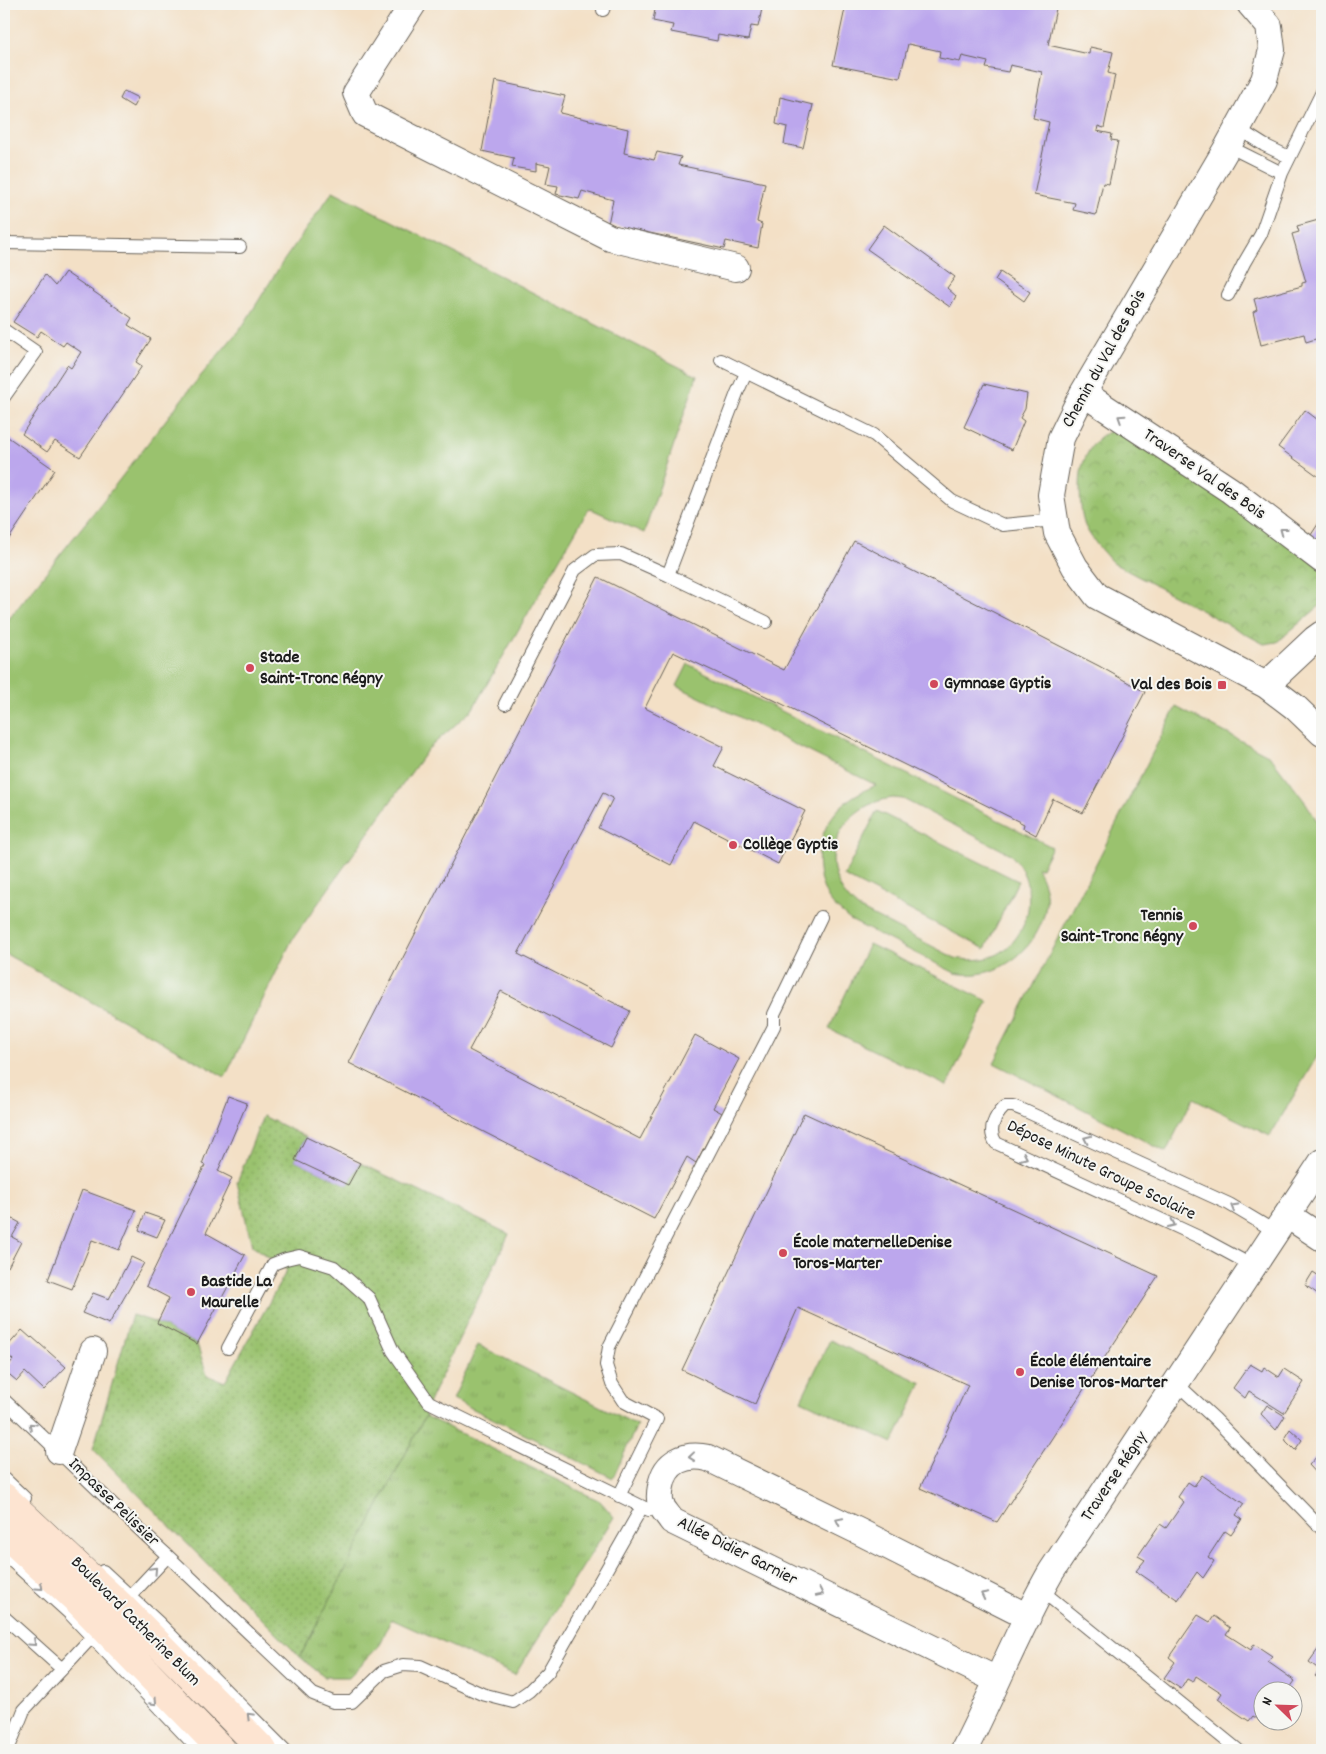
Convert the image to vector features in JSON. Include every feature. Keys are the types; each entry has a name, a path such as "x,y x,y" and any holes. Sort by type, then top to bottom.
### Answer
{"street":[{"path":"413,4 356,93 365,114 610,238 736,268"},
{"name":"Chemin du Val des Bois","path":"1254,5 1269,26 1272,50 1264,80 1083,392 1061,438 1051,495 1057,533 1075,567 1098,596 1266,685 1295,707 1322,733"},
{"name":"Traverse Val des Bois","path":"1083,392 1230,490 1322,560"},
{"path":"1266,685 1322,634"},
{"path":"1322,1162 1281,1224 1322,1238"},
{"name":"Traverse Régny","path":"964,1750 984,1712 997,1680 1041,1590 1059,1559 1281,1224"},
{"name":"Impasse Pelissier","path":"59,1451 93,1351"},
{"name":"Allée Didier Garnier","path":"997,1680 672,1521 661,1505 662,1478 669,1466 681,1458 695,1455 708,1458 1028,1617"},
{"name":"Boulevard Catherine Blum","path":"4,1497 126,1601 263,1750"},
{"name":"Boulevard Catherine Blum","path":"4,1533 66,1589 97,1631 222,1750"}],"lane":[{"path":"1228,295 1261,234 1282,173 1322,92"},
{"path":"1232,137 1264,145 1289,157"},
{"path":"1232,137 1282,173"},
{"path":"4,243 240,247"},
{"path":"4,330 36,352 4,398"},
{"path":"721,360 874,435 952,501 1003,525 1055,520"},
{"path":"668,575 746,373"},
{"path":"505,704 575,570 595,555 621,554 766,622"},
{"path":"619,1496 657,1419 623,1401 612,1384 606,1365 609,1347 774,1026 774,1014 821,917"},
{"name":"Dépose Minute Groupe Scolaire","path":"1253,1266 1201,1238 996,1143 992,1137 992,1126 998,1112 1005,1106 1013,1106 1024,1110 1228,1204 1281,1224"},
{"path":"228,1348 273,1264 299,1256 334,1267 369,1298 393,1351 429,1402 672,1521"},
{"path":"1176,1384 1215,1419 1322,1528"},
{"path":"4,1400 59,1451"},
{"name":"Impasse Pelissier","path":"8,1750 24,1710 168,1556 126,1518 59,1451"},
{"path":"4,1478 31,1504"},
{"path":"168,1556 313,1694 333,1702 352,1702 384,1671 403,1664 420,1666 482,1694 513,1702 529,1692 548,1672 642,1507"},
{"path":"4,1554 70,1614 97,1631 199,1750"},
{"path":"93,1562 126,1601 285,1750"},
{"path":"1041,1590 1238,1750"},
{"path":"4,1617 62,1669"}],"green space":[{"name":"Stade Saint-Tronc Régny","path":"333,191 697,376 644,533 589,508 472,710 428,749 292,940 225,1077 4,953 4,625 189,390 244,324 282,263"},
{"path":"1112,431 1145,440 1322,568 1322,604 1277,642 1264,644 1113,563 1094,541 1085,526 1080,495 1081,470 1087,454 1098,439"},
{"path":"688,664 1052,847 1041,868 1037,867 1043,880 1046,904 1036,934 1027,947 1015,958 987,972 955,973 850,920 830,901 822,886 818,860 820,847 823,834 836,811 853,797 876,785 677,686","holes":["893,798 903,799 1010,854 1019,865 1025,877 1029,904 1021,930 1003,951 992,957 979,959 955,958 858,908 844,893 835,876 833,858 836,841 844,826 856,813 873,803"]},
{"name":"Tennis Saint-Tronc Régny","path":"1176,707 1270,756 1306,803 1322,829 1322,1022 1320,1026 1322,1027 1322,1048 1270,1136 1193,1098 1166,1152 994,1063"},
{"path":"877,811 1018,881 985,949 844,876"},
{"path":"869,944 988,1001 947,1086 829,1029"},
{"path":"263,1116 306,1137 295,1160 348,1185 360,1163 509,1234 429,1402 425,1416 300,1657 93,1449 132,1315 157,1323 197,1344 207,1375 225,1382 287,1270 252,1246 237,1182"},
{"path":"830,1340 922,1383 893,1443 801,1400"},
{"path":"478,1345 637,1425 613,1478 453,1399"},
{"path":"425,1416 600,1501 614,1517 515,1675 391,1619 380,1645 349,1677 324,1677 300,1657"}],"building":[{"path":"656,4 763,4 758,27 751,26 748,40 718,35 717,41 671,32 673,25 653,21"},
{"path":"846,4 894,4 915,8 916,4 1057,4 1048,45 1089,54 1090,47 1113,52 1108,73 1115,75 1104,128 1098,126 1097,131 1112,134 1111,140 1118,141 1109,184 1103,183 1096,215 1073,210 1075,203 1034,195 1049,122 1033,118 1042,72 1010,65 1008,72 986,68 988,62 962,56 960,62 939,58 940,51 908,44 900,78 833,65"},
{"path":"495,81 565,96 560,113 628,129 624,153 654,160 657,152 681,157 678,165 765,183 757,222 762,224 758,248 726,241 724,249 608,224 613,200 582,191 579,199 556,194 558,186 546,184 550,166 536,163 536,171 512,167 514,158 482,151"},
{"path":"124,91 138,98 133,107 120,99"},
{"path":"780,97 813,105 803,148 784,144 787,127 776,124"},
{"path":"1322,219 1322,337 1306,342 1304,334 1261,345 1253,312 1257,310 1254,299 1302,286 1302,283 1306,282 1292,234 1299,232 1297,226"},
{"path":"884,225 955,277 947,288 956,296 950,307 867,249"},
{"path":"65,272 132,318 128,325 151,339 136,362 142,366 80,457 55,441 47,452 22,434 67,365 71,368 81,352 66,342 63,346 41,331 37,337 13,322 45,275 55,286"},
{"path":"1000,272 1030,292 1024,301 995,280"},
{"path":"984,384 1027,394 1025,409 1020,418 1024,421 1012,450 964,427"},
{"path":"1305,410 1322,423 1322,479 1278,447"},
{"path":"5,435 55,470 4,546 4,437"},
{"path":"1322,518 1322,554 1307,541"},
{"path":"854,541 1099,666 1145,692 1083,813 1053,799 1036,835 1023,828 1024,824 673,652 645,708 724,747 714,766 805,811 778,864 694,821 671,865 598,828 613,798 603,793 518,954 630,1011 611,1048 501,991 469,1050 640,1139 695,1035 739,1059 713,1108 722,1113 696,1163 687,1157 654,1219 349,1063 598,577 784,670"},
{"path":"228,1096 247,1103 218,1171 232,1178 206,1233 245,1255 197,1344 157,1323 169,1298 146,1286 205,1165 202,1164"},
{"path":"804,1113 1158,1276 997,1522 920,1488 968,1385 798,1308 755,1404 682,1370"},
{"path":"306,1137 360,1163 348,1185 295,1160"},
{"path":"82,1190 136,1210 119,1250 92,1240 72,1289 48,1280"},
{"path":"145,1213 165,1220 157,1237 139,1230"},
{"path":"4,1214 20,1223 12,1237 21,1242 8,1267 4,1265"},
{"path":"131,1257 144,1263 109,1324 82,1313 93,1293 109,1299"},
{"path":"1313,1272 1322,1278 1322,1287 1318,1294 1305,1285"},
{"path":"22,1330 66,1367 44,1390 25,1372 17,1381 4,1370 13,1360 4,1350"},
{"path":"1250,1364 1262,1371 1264,1367 1279,1377 1284,1369 1304,1382 1284,1413 1249,1391 1245,1398 1233,1388"},
{"path":"1267,1405 1285,1416 1276,1430 1261,1414"},
{"path":"1290,1429 1302,1440 1295,1450 1286,1441 1285,1437"},
{"path":"1319,1454 1322,1457 1322,1479 1309,1465"},
{"path":"1202,1475 1244,1504 1236,1515 1242,1519 1231,1535 1225,1531 1208,1557 1214,1561 1203,1578 1197,1572 1178,1600 1136,1571 1145,1560 1138,1556 1160,1524 1166,1528 1184,1502 1178,1497 1188,1482 1194,1486"},
{"path":"1198,1615 1210,1622 1214,1616 1230,1628 1226,1634 1251,1650 1254,1644 1272,1656 1268,1662 1295,1681 1254,1682 1254,1717 1249,1721 1218,1699 1222,1693 1196,1676 1193,1682 1187,1679 1181,1689 1164,1678 1175,1662 1169,1657"},
{"path":"1322,1644 1322,1681 1315,1676 1320,1670 1309,1662"}],"place":[{"name":"Stade Saint-Tronc Régny","path":"250,668"},
{"name":"Gymnase Gyptis","path":"934,684"},
{"name":"Val des Bois","path":"1222,685"},
{"name":"Collège Gyptis","path":"733,845"},
{"name":"Tennis Saint-Tronc Régny","path":"1193,926"},
{"name":"École maternelleDenise Toros-Marter","path":"783,1253"},
{"name":"Bastide La Maurelle","path":"191,1292"},
{"name":"École élémentaire Denise Toros-Marter","path":"1020,1372"}]}
